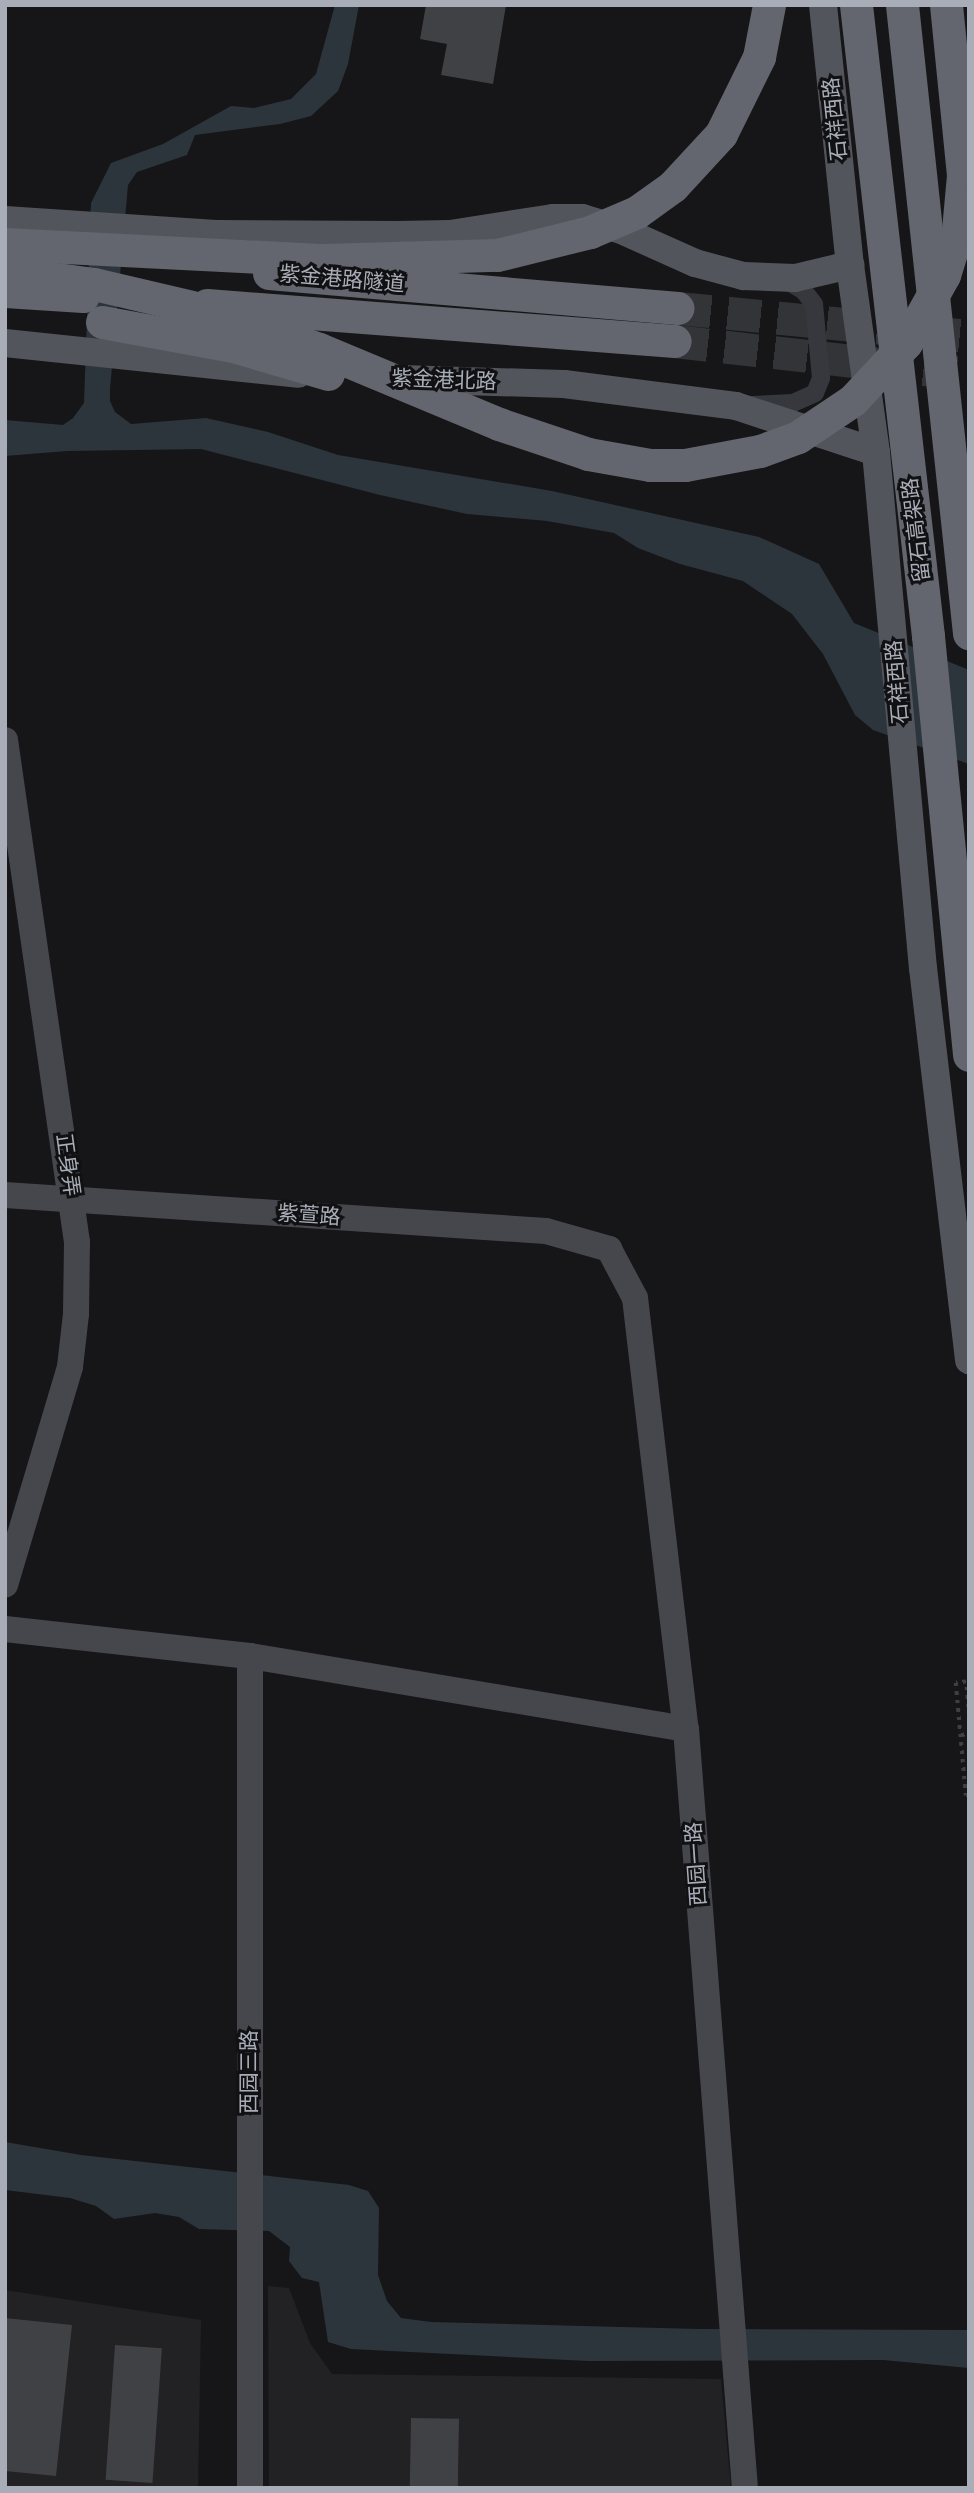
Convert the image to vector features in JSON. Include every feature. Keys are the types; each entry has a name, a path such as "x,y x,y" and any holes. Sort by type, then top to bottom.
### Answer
{"highway":[{"path":"5,244 324,260 497,255 590,232 637,212 673,186 722,134 759,57 769,5"},
{"name":"留石高架路","path":"856,5 928,636 969,1055"},
{"name":"留石高架路","path":"902,5 969,632"},
{"path":"5,310 102,322 233,346 499,424 588,454 650,465 685,465 723,460 798,437 853,400 906,343 944,275 958,230 961,152 946,5"},
{"name":"紫金港路隧道","path":"5,256 313,276 678,308"},
{"path":"5,272 94,285 212,312 319,349 499,424"},
{"name":"紫金港路隧道","path":"5,291 332,313 675,341"}],"main road":[{"name":"石祥西路","path":"823,5 850,265 876,452 923,968 969,1360"},
{"path":"5,220 216,233 398,235 450,234 539,220 582,218 619,229 695,263 743,276 796,278 850,265"},
{"name":"紫金港北路","path":"5,343 265,372 564,384 736,406 876,452"}],"street":[{"path":"736,406 793,403 815,393 821,379 814,304 804,291 781,277"},
{"name":"正身弄","path":"5,740 73,1198 77,1242 70,1367 5,1585"},
{"name":"紫萱路","path":"5,1195 546,1231 610,1249"},
{"name":"西园一路","path":"610,1249 635,1298 686,1730 746,2488"},
{"path":"5,1629 250,1656 686,1730"},
{"name":"西园三路","path":"250,1656 250,2488"}],"path":[{"path":"969,1716 966,1682 956,1684 966,1796 969,1795"},
{"path":"961,1735 969,1734"}],"shaded area":[{"path":"335,5 359,5 348,64 338,91 311,116 280,124 195,135 187,155 137,172 128,185 110,389 110,401 115,412 131,424 206,418 268,432 338,455 552,491 759,537 819,564 854,623 969,670 969,764 873,730 855,715 823,654 792,614 743,581 680,564 638,548 614,533 547,521 467,514 380,495 201,449 67,451 5,456 5,420 63,425 73,418 84,403 91,203 111,163 163,144 231,106 254,108 291,99 316,74"},
{"path":"5,2142 81,2155 349,2185 368,2191 379,2208 378,2275 387,2301 401,2318 431,2322 698,2329 969,2330 969,2368 883,2360 588,2361 351,2349 328,2342 319,2282 302,2278 289,2261 290,2247 269,2231 199,2229 179,2217 155,2213 114,2219 96,2206 70,2198 5,2190"},
{"path":"268,2286 289,2288 310,2343 332,2374 721,2379 731,2488 269,2488"},
{"path":"5,2290 201,2320 198,2488 5,2488"}],"building":[{"path":"426,5 506,5 493,84 441,75 447,44 420,39"},
{"path":"5,2318 72,2325 56,2476 5,2471"},
{"path":"115,2345 162,2348 152,2483 106,2480"},
{"path":"411,2418 459,2419 458,2488 410,2488"}],"tunnel":[{"path":"678,308 969,336"},
{"path":"675,341 969,374"}]}
